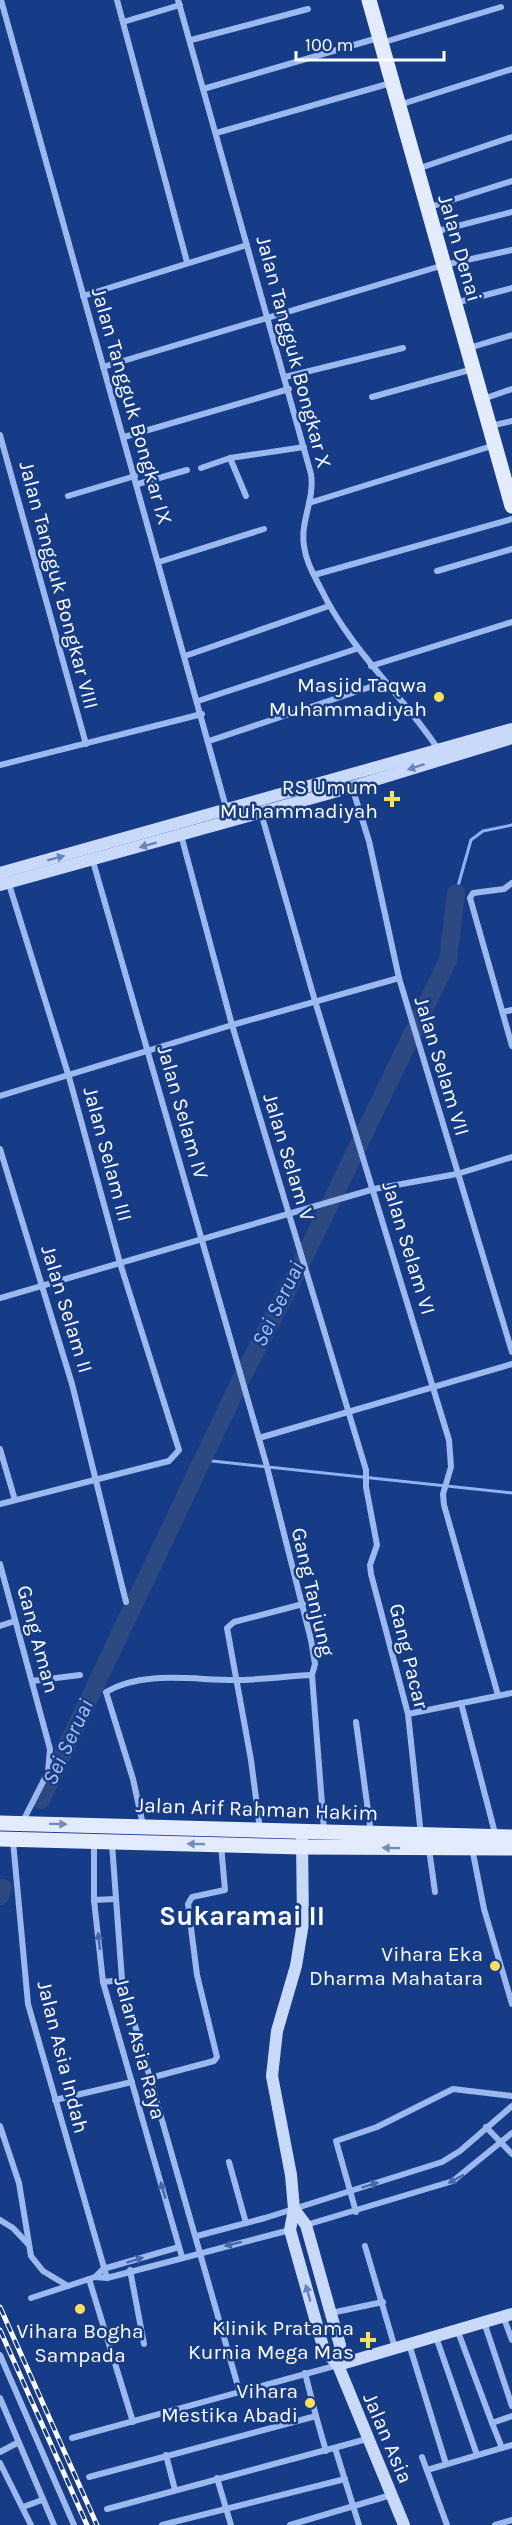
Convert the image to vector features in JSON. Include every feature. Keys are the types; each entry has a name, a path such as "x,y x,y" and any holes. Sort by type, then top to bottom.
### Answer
{"main road":[{"name":"Jalan Denai","path":"369,0 495,445 506,464 512,506"},
{"name":"Jalan Arif Rahman Hakim","path":"0,1822 260,1830 302,1840"},
{"name":"Jalan Arif Rahman Hakim","path":"325,1840 372,1834 425,1842"},
{"name":"Jalan Arif Rahman Hakim","path":"471,1843 496,1837 512,1837"},
{"name":"Jalan Arif Rahman Hakim","path":"7,1839 220,1845 325,1840 471,1843 512,1848"}],"street":[{"name":"Jalan Tangguk Bongkar IX","path":"1,0 103,367 138,483 228,815"},
{"path":"117,0 187,262"},
{"path":"123,22 179,2"},
{"name":"Jalan Tangguk Bongkar X","path":"179,2 289,389 312,481 303,532 307,561 329,606 356,648 438,749"},
{"path":"202,89 501,7"},
{"path":"191,40 308,9"},
{"path":"398,106 512,69"},
{"path":"216,133 393,83"},
{"path":"416,169 512,137"},
{"path":"427,208 512,181"},
{"path":"434,232 512,212"},
{"path":"83,296 247,245"},
{"path":"103,367 444,265 512,250"},
{"path":"454,304 512,288"},
{"path":"468,348 512,335"},
{"path":"285,377 403,348"},
{"path":"372,397 474,369"},
{"path":"124,437 289,389"},
{"path":"482,399 512,389"},
{"path":"490,427 512,421"},
{"name":"Jalan Tangguk Bongkar VIII","path":"0,435 86,744"},
{"path":"309,503 495,445"},
{"path":"201,468 231,458 304,447"},
{"path":"231,458 246,496"},
{"path":"138,483 187,470"},
{"path":"68,496 135,476"},
{"path":"314,575 512,519"},
{"path":"159,562 264,529"},
{"path":"437,571 512,549"},
{"path":"185,656 329,606"},
{"path":"371,666 512,622"},
{"path":"198,701 356,648"},
{"path":"209,741 385,682"},
{"path":"0,765 202,714"},
{"path":"3,878 228,815 438,749 512,729"},
{"path":"91,855 181,835 228,815 261,813 512,738"},
{"name":"Jalan Selam VII","path":"352,787 369,841 399,978 512,1352"},
{"name":"Jalan Selam VI","path":"261,813 315,1001 449,1440 452,1467 443,1494 444,1505 498,1695"},
{"name":"Jalan Selam V","path":"181,835 232,1025 350,1414 367,1475 366,1487"},
{"name":"Jalan Selam IV","path":"91,855 243,1385"},
{"name":"Jalan Selam III","path":"3,878 69,1077 120,1263 178,1444 177,1455 169,1461 97,1480"},
{"path":"512,883 504,888 471,894 475,917 512,1046"},
{"path":"0,1096 69,1077 232,1025 399,978"},
{"path":"503,1012 512,1011"},
{"name":"Jalan Selam II","path":"0,1149 43,1286 97,1480 126,1602"},
{"path":"0,1298 374,1189 457,1174 512,1157"},
{"path":"259,1438 350,1414 512,1364"},
{"name":"Gang Tanjung","path":"243,1385 303,1604 315,1665 312,1675 325,1840"},
{"path":"0,1449 15,1500"},
{"path":"0,1504 97,1480"},
{"name":"Gang Pacar","path":"366,1487 377,1545 370,1565 371,1574 408,1713 425,1842 435,1892"},
{"name":"Gang Aman","path":"0,1564 51,1758 48,1772 22,1824"},
{"path":"260,1830 251,1760 227,1628 234,1622 303,1604"},
{"path":"0,1626 15,1621"},
{"path":"32,1681 80,1675"},
{"path":"143,1827 133,1779 106,1692 114,1687 147,1679 236,1680 312,1675"},
{"path":"408,1713 512,1693"},
{"path":"461,1703 496,1837"},
{"path":"357,1722 372,1834"},
{"name":"Jalan Asia Indah","path":"7,1839 28,2004 107,2278"},
{"path":"92,2278 107,2278 290,2229 294,2209 286,2148 273,2089 272,2061 303,1923 302,1840"},
{"name":"Jalan Asia Raya","path":"93,1842 94,1900 103,1982 182,2257"},
{"name":"Jalan Asia Raya","path":"112,1843 123,1980 239,2390"},
{"path":"471,1843 484,1908 512,2004"},
{"path":"150,2078 214,2061 217,2057 197,1975 188,1904 192,1897 225,1890 220,1845"},
{"path":"94,1900 115,1899"},
{"path":"103,1982 123,1980"},
{"path":"55,2100 132,2082"},
{"path":"356,2212 336,2141 377,2127 453,2089 512,2096"},
{"path":"197,2236 350,2192 449,2159 512,2106"},
{"path":"0,2126 19,2183 29,2244 36,2265 68,2286"},
{"path":"486,2127 512,2154"},
{"path":"294,2209 306,2224 356,2212 453,2181 512,2133"},
{"path":"229,2162 246,2223"},
{"path":"0,2220 13,2228 29,2244"},
{"name":"Jalan Asia","path":"306,2224 340,2345 338,2365"},
{"name":"Jalan Asia","path":"290,2229 324,2350 338,2365 404,2525"},
{"path":"365,2246 395,2348"},
{"path":"31,2298 92,2278 104,2269 179,2247"},
{"path":"130,2270 144,2344"},
{"path":"92,2278 133,2422"},
{"path":"331,2313 383,2302"},
{"path":"72,2438 239,2390 338,2365 507,2315 512,2340"},
{"path":"484,2321 508,2384 512,2406"},
{"path":"457,2330 502,2448"},
{"path":"436,2336 477,2455"},
{"path":"409,2344 446,2464"},
{"path":"0,2355 74,2525"},
{"path":"304,2373 326,2451"},
{"path":"0,2398 17,2443 54,2525"},
{"path":"89,2477 316,2416"},
{"path":"492,2423 512,2416"},
{"path":"107,2509 368,2439"},
{"path":"0,2451 17,2443"},
{"path":"427,2470 512,2445"},
{"path":"335,2448 359,2525"},
{"path":"166,2455 175,2490"},
{"path":"422,2457 447,2525"},
{"path":"0,2463 31,2525"},
{"path":"217,2478 231,2525"},
{"path":"162,2525 345,2479"},
{"path":"290,2525 391,2495"},
{"path":"23,2507 42,2500"},
{"path":"495,2525 512,2520"}],"waterway":[{"name":"Sei Seruai","path":"456,893 471,840 483,831 512,825"},
{"name":"Sei Seruai","path":"41,1800 241,1379 300,1266 448,960 456,893"},
{"path":"203,1460 512,1493"},
{"name":"Sei Seruai","path":"0,1896 3,1888"}],"railway":[{"path":"0,2307 97,2525"},
{"path":"0,2330 87,2525"}],"place":[{"name":"Masjid Taqwa Muhammadiyah","path":"439,697"},
{"name":"RS Umum Muhammadiyah","path":"392,799"},
{"name":"Vihara Eka Dharma Mahatara","path":"495,1966"},
{"name":"Vihara Bogha Sampada","path":"80,2309"},
{"name":"Klinik Pratama Kurnia Mega Mas","path":"368,2340"},
{"name":"Vihara Mestika Abadi","path":"310,2403"}],"district":[{"name":"Sukaramai II","path":"242,1916"}]}
